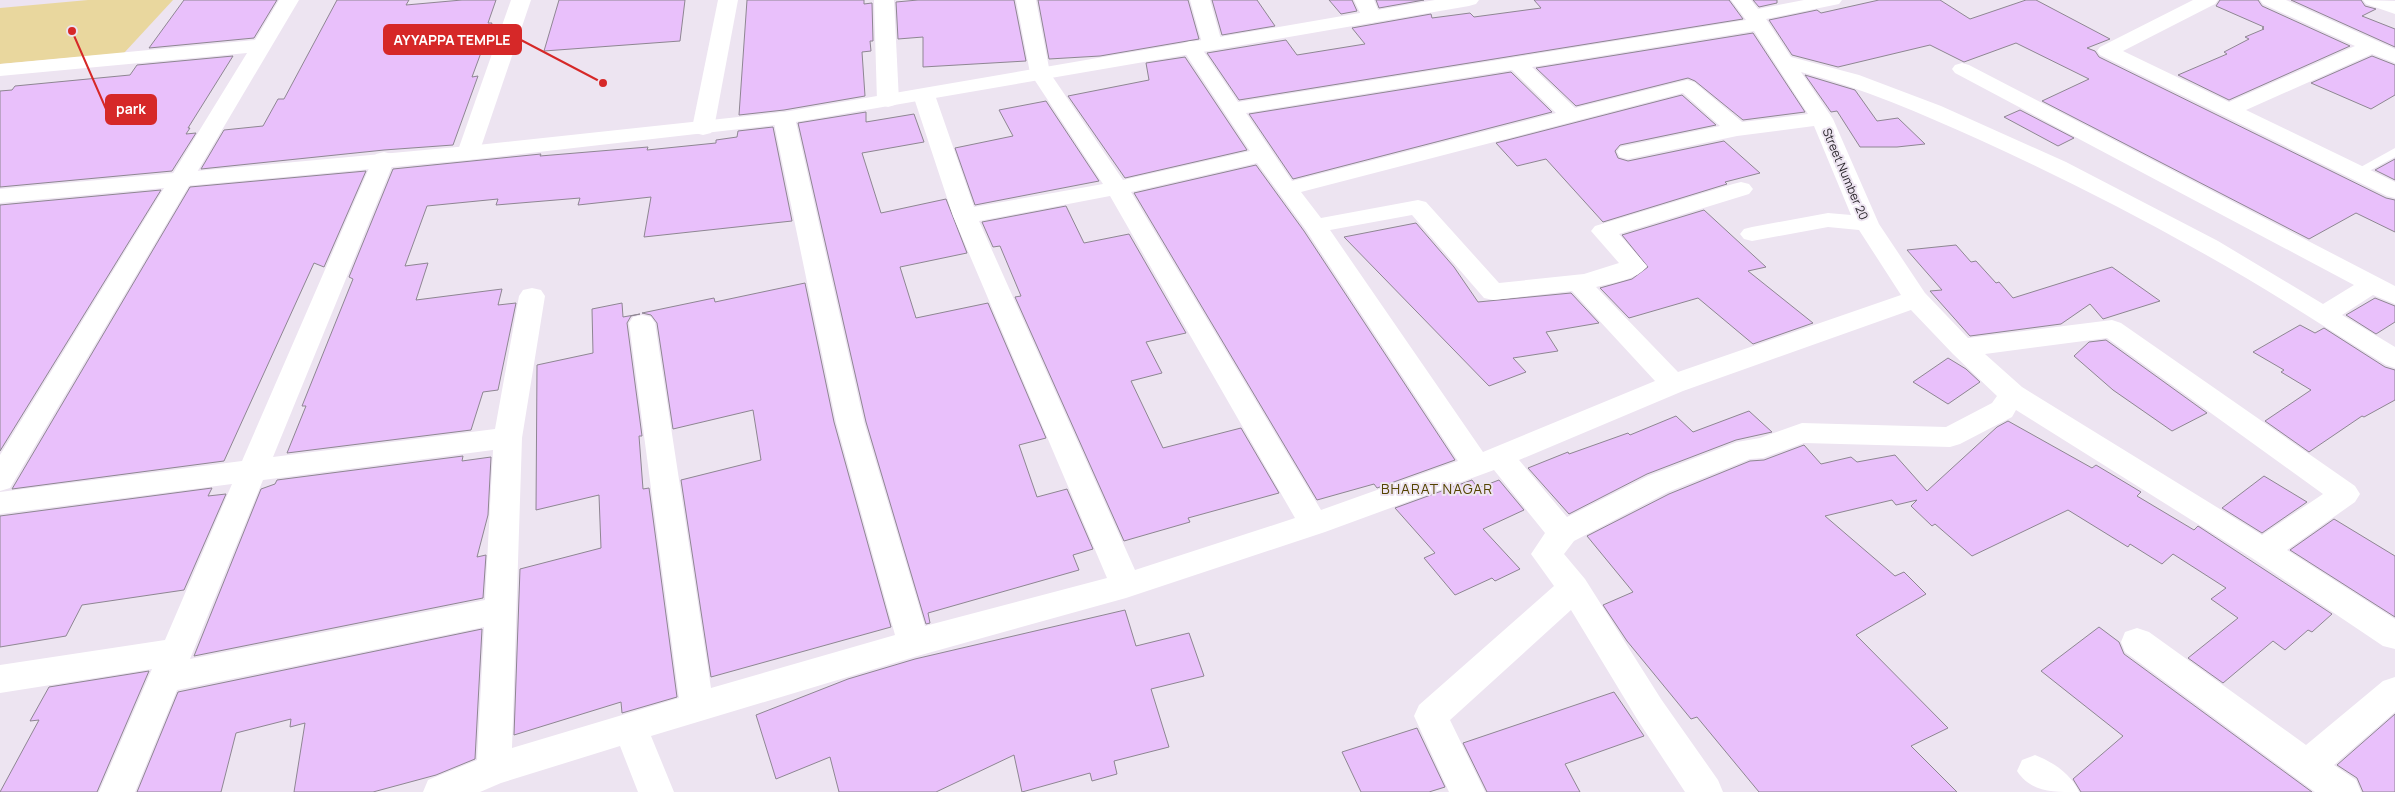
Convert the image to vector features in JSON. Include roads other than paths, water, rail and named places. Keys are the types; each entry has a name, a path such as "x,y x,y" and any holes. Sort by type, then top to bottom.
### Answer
{"street":[{"path":"0,480 289,0"},
{"path":"468,153 521,0"},
{"path":"703,128 728,0"},
{"path":"884,0 888,101"},
{"path":"1026,0 1040,73 1117,188 1314,524"},
{"path":"1200,0 1201,45 1233,109 1286,189 1489,461 1563,533"},
{"path":"0,196 384,159 468,153 784,118 1201,45 1367,9 1469,0"},
{"path":"1233,109 1516,63 1751,13 1832,0"},
{"path":"2208,0 2107,51 2395,191"},
{"path":"2270,0 2395,57"},
{"path":"2373,0 2395,8"},
{"name":"Street Number 20","path":"1751,13 1822,119 1866,224 1916,299 1962,348 2012,394 2263,550 2395,636"},
{"path":"0,70 260,46"},
{"path":"2228,110 2371,47"},
{"path":"1784,61 1852,79 1933,111 2058,167 2208,246 2395,359"},
{"path":"1516,63 1570,115"},
{"path":"1962,69 2384,290"},
{"path":"1286,189 1687,86 1737,129"},
{"path":"924,95 965,216 1126,585"},
{"path":"784,118 850,422 914,643"},
{"path":"1628,152 1737,129 1822,119"},
{"path":"965,216 1117,188 1264,155"},
{"path":"117,792 384,159"},
{"path":"1315,226 1418,207 1493,292 1577,282 1616,275 1635,266 1603,230 1742,189"},
{"path":"1752,234 1828,220 1866,224"},
{"path":"1577,282 1673,384"},
{"path":"2322,316 2384,290"},
{"path":"494,769 508,438 532,296"},
{"path":"441,792 494,769 914,643 1126,585 1314,524 1489,461 1673,384 1916,299"},
{"path":"642,322 697,707"},
{"path":"1962,348 2112,329 2345,494 2263,550"},
{"path":"1705,792 1649,709 1574,588 1546,554 1563,533 1658,484 1746,449 1763,448 1802,433 1950,437 2002,410 2012,394"},
{"path":"0,503 508,438"},
{"path":"1467,792 1431,716 1574,588"},
{"path":"0,679 171,665 502,610"},
{"path":"2136,642 2343,792"},
{"path":"2307,766 2395,691"},
{"path":"630,728 656,792"}],"lane":[{"path":"2356,173 2395,152"}],"place":[{"name":"park","path":"72,31"},
{"name":"AYYAPPA TEMPLE","path":"603,83"}],"district":[{"name":"BHARAT NAGAR","path":"1437,489"}]}
